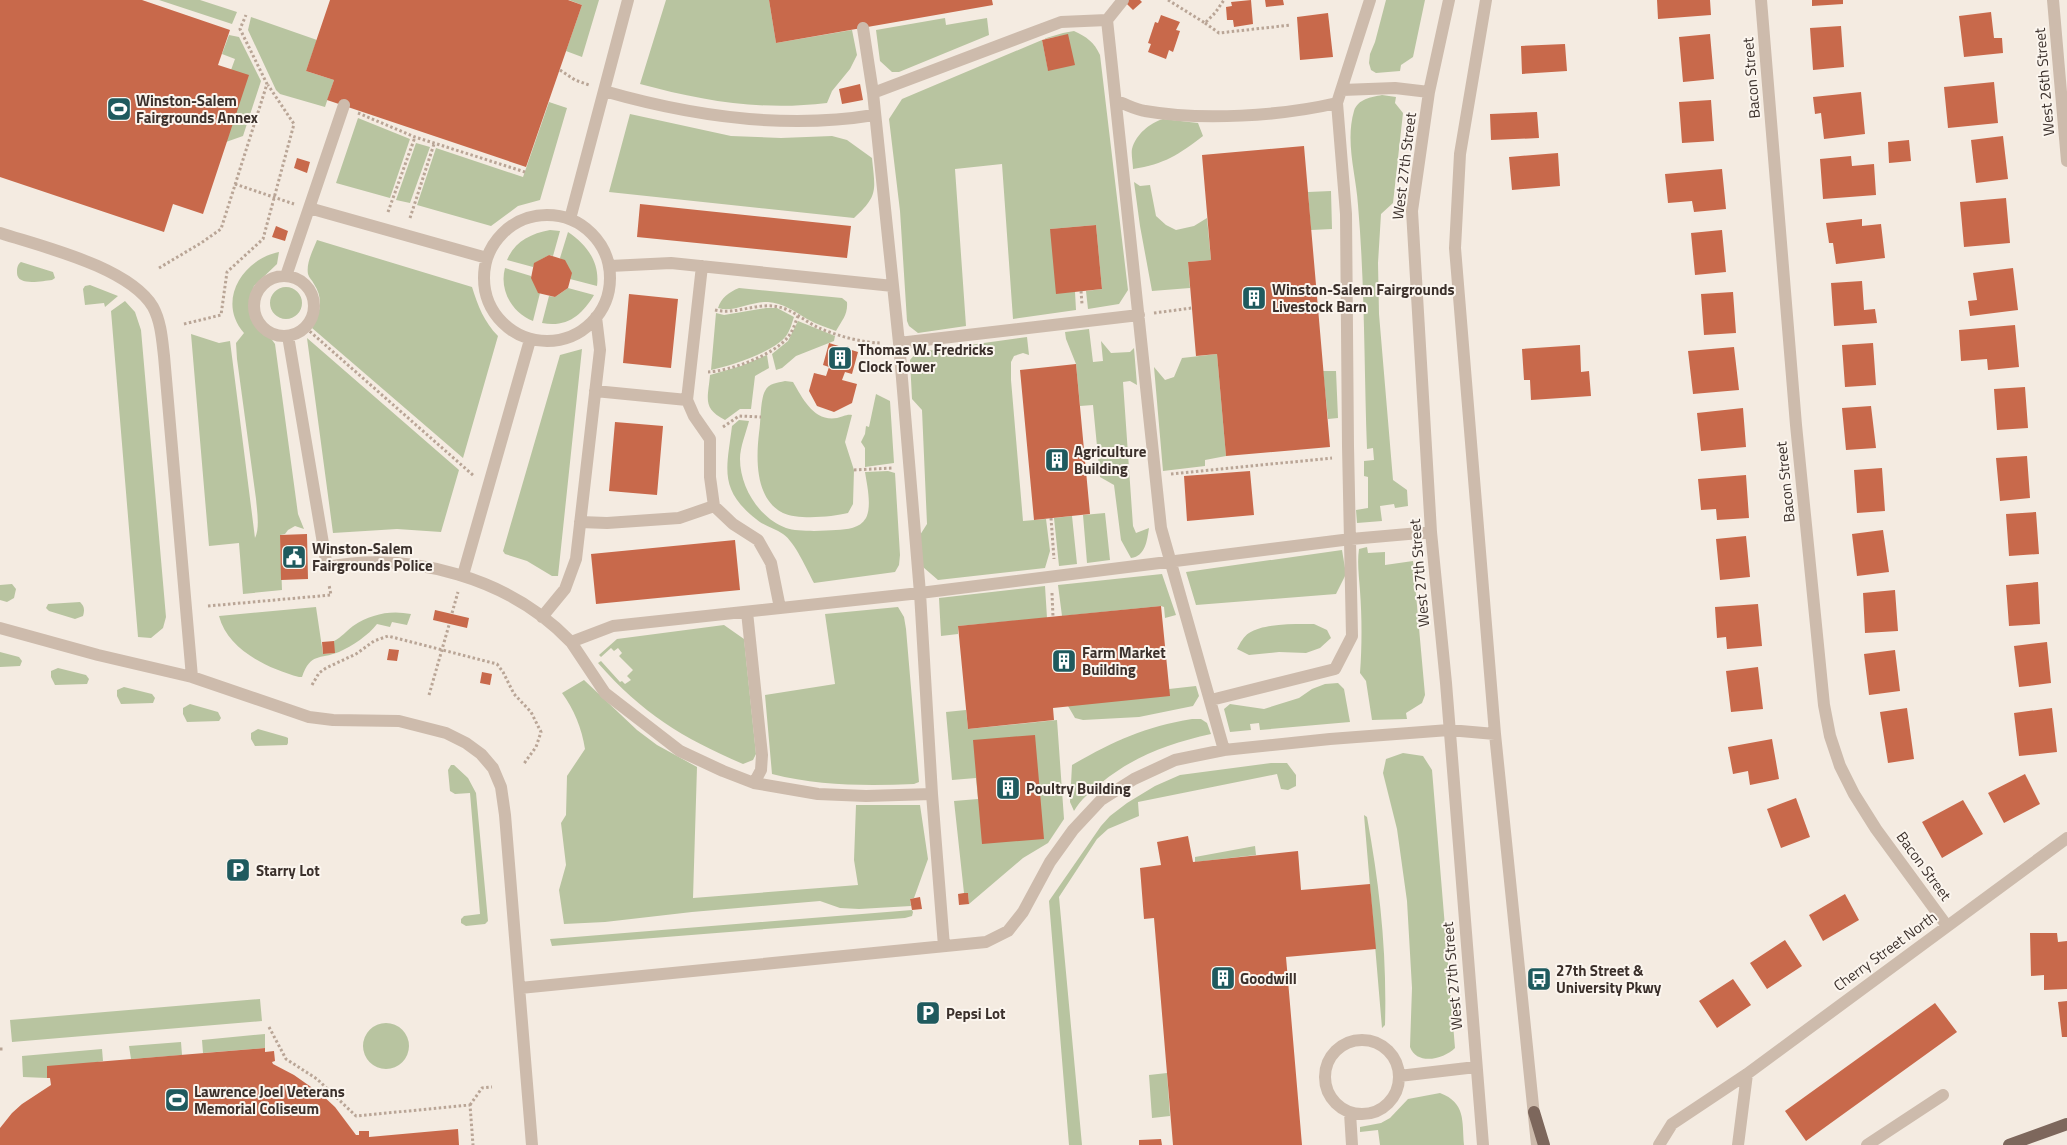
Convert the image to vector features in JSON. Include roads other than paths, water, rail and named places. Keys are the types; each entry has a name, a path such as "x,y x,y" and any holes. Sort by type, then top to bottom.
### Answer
{"main road":[{"path":"1534,1112 1544,1145"},
{"path":"2008,1145 2067,1124"}],"street":[{"path":"570,219 628,0"},
{"path":"1124,0 1107,20 1161,528 1224,750"},
{"path":"1211,700 1335,669 1352,636 1346,214 1337,103 1370,0"},
{"name":"West 27th Street","path":"1449,0 1429,92 1412,211 1431,532 1446,683 1483,1145"},
{"path":"1486,0 1460,154 1455,248 1495,734 1537,1145"},
{"name":"Bacon Street","path":"1761,0 1797,435 1824,705 1830,736 1840,766 1854,794 1876,829 1947,926"},
{"name":"West 26th Street","path":"2053,0 2067,161"},
{"path":"873,93 1008,44 1061,22 1107,20"},
{"path":"863,28 873,93 899,343 920,594 932,794 944,946"},
{"path":"1342,90 1395,88 1429,92"},
{"path":"604,90 686,112 745,120 811,120 874,115"},
{"path":"1116,101 1144,111 1194,115 1237,115 1337,103"},
{"path":"286,276 344,107"},
{"path":"309,208 487,258"},
{"path":"550,215 570,219 588,230 602,246 610,266 610,288 603,308 590,325 572,337 552,342 530,340 512,331 497,317 487,299 484,279 487,258 496,240 517,223 530,217 550,215"},
{"path":"0,233 67,255 115,275 134,286 146,297 153,309 161,329 164,356 192,677"},
{"path":"610,266 671,263 893,286"},
{"path":"702,266 687,400 694,416 710,439 710,477 714,506 733,524 758,540 770,563 780,608"},
{"path":"286,276 296,278 311,291 314,300 312,320 298,334 278,336 261,326 256,317 254,307 260,288 276,277 286,276"},
{"path":"899,343 1139,315"},
{"path":"542,617 565,589 576,559 600,350 596,317"},
{"path":"288,336 327,567 350,562 400,563 463,575 494,588 554,624 571,642 605,693 680,751 723,771 754,782 818,794 866,796 932,794"},
{"path":"463,575 530,340"},
{"path":"595,391 687,400"},
{"path":"580,522 607,523 679,518 714,506"},
{"path":"571,642 613,626 920,594 1351,539 1431,532"},
{"path":"747,612 762,755 761,770 754,782"},
{"path":"0,628 98,656 192,677 309,718 399,721 420,725 446,733 466,743 481,754 493,768 500,787 505,815 532,1145"},
{"path":"520,988 986,942 1008,931 1024,912 1050,862 1073,830 1101,800 1176,760 1224,750 1330,739 1449,730 1495,734"},
{"name":"Cherry Street North","path":"1660,1145 1672,1124 1747,1074 2067,838"},
{"path":"1354,1041 1368,1041 1379,1045 1389,1053 1396,1064 1399,1076 1398,1088 1384,1107 1374,1113 1362,1115 1350,1113 1331,1099 1326,1082 1327,1065 1333,1054 1343,1046 1354,1041"},
{"path":"1399,1076 1476,1067"},
{"path":"1738,1145 1747,1074"},
{"path":"1867,1145 1943,1095"},
{"path":"1350,1113 1352,1145"}],"place":[{"name":"Winston-Salem Fairgrounds Annex","path":"119,109"},
{"name":"Winston-Salem Fairgrounds Livestock Barn","path":"1254,298"},
{"name":"Thomas W. Fredricks Clock Tower","path":"840,358"},
{"name":"Agriculture Building","path":"1057,460"},
{"name":"Winston-Salem Fairgrounds Police","path":"294,557"},
{"name":"Farm Market Building","path":"1064,661"},
{"name":"Poultry Building","path":"1008,788"},
{"name":"Starry Lot","path":"238,870"},
{"name":"Goodwill","path":"1223,978"},
{"name":"27th Street & University Pkwy","path":"1539,979"},
{"name":"Pepsi Lot","path":"928,1013"},
{"name":"Lawrence Joel Veterans Memorial Coliseum","path":"177,1100"}]}
